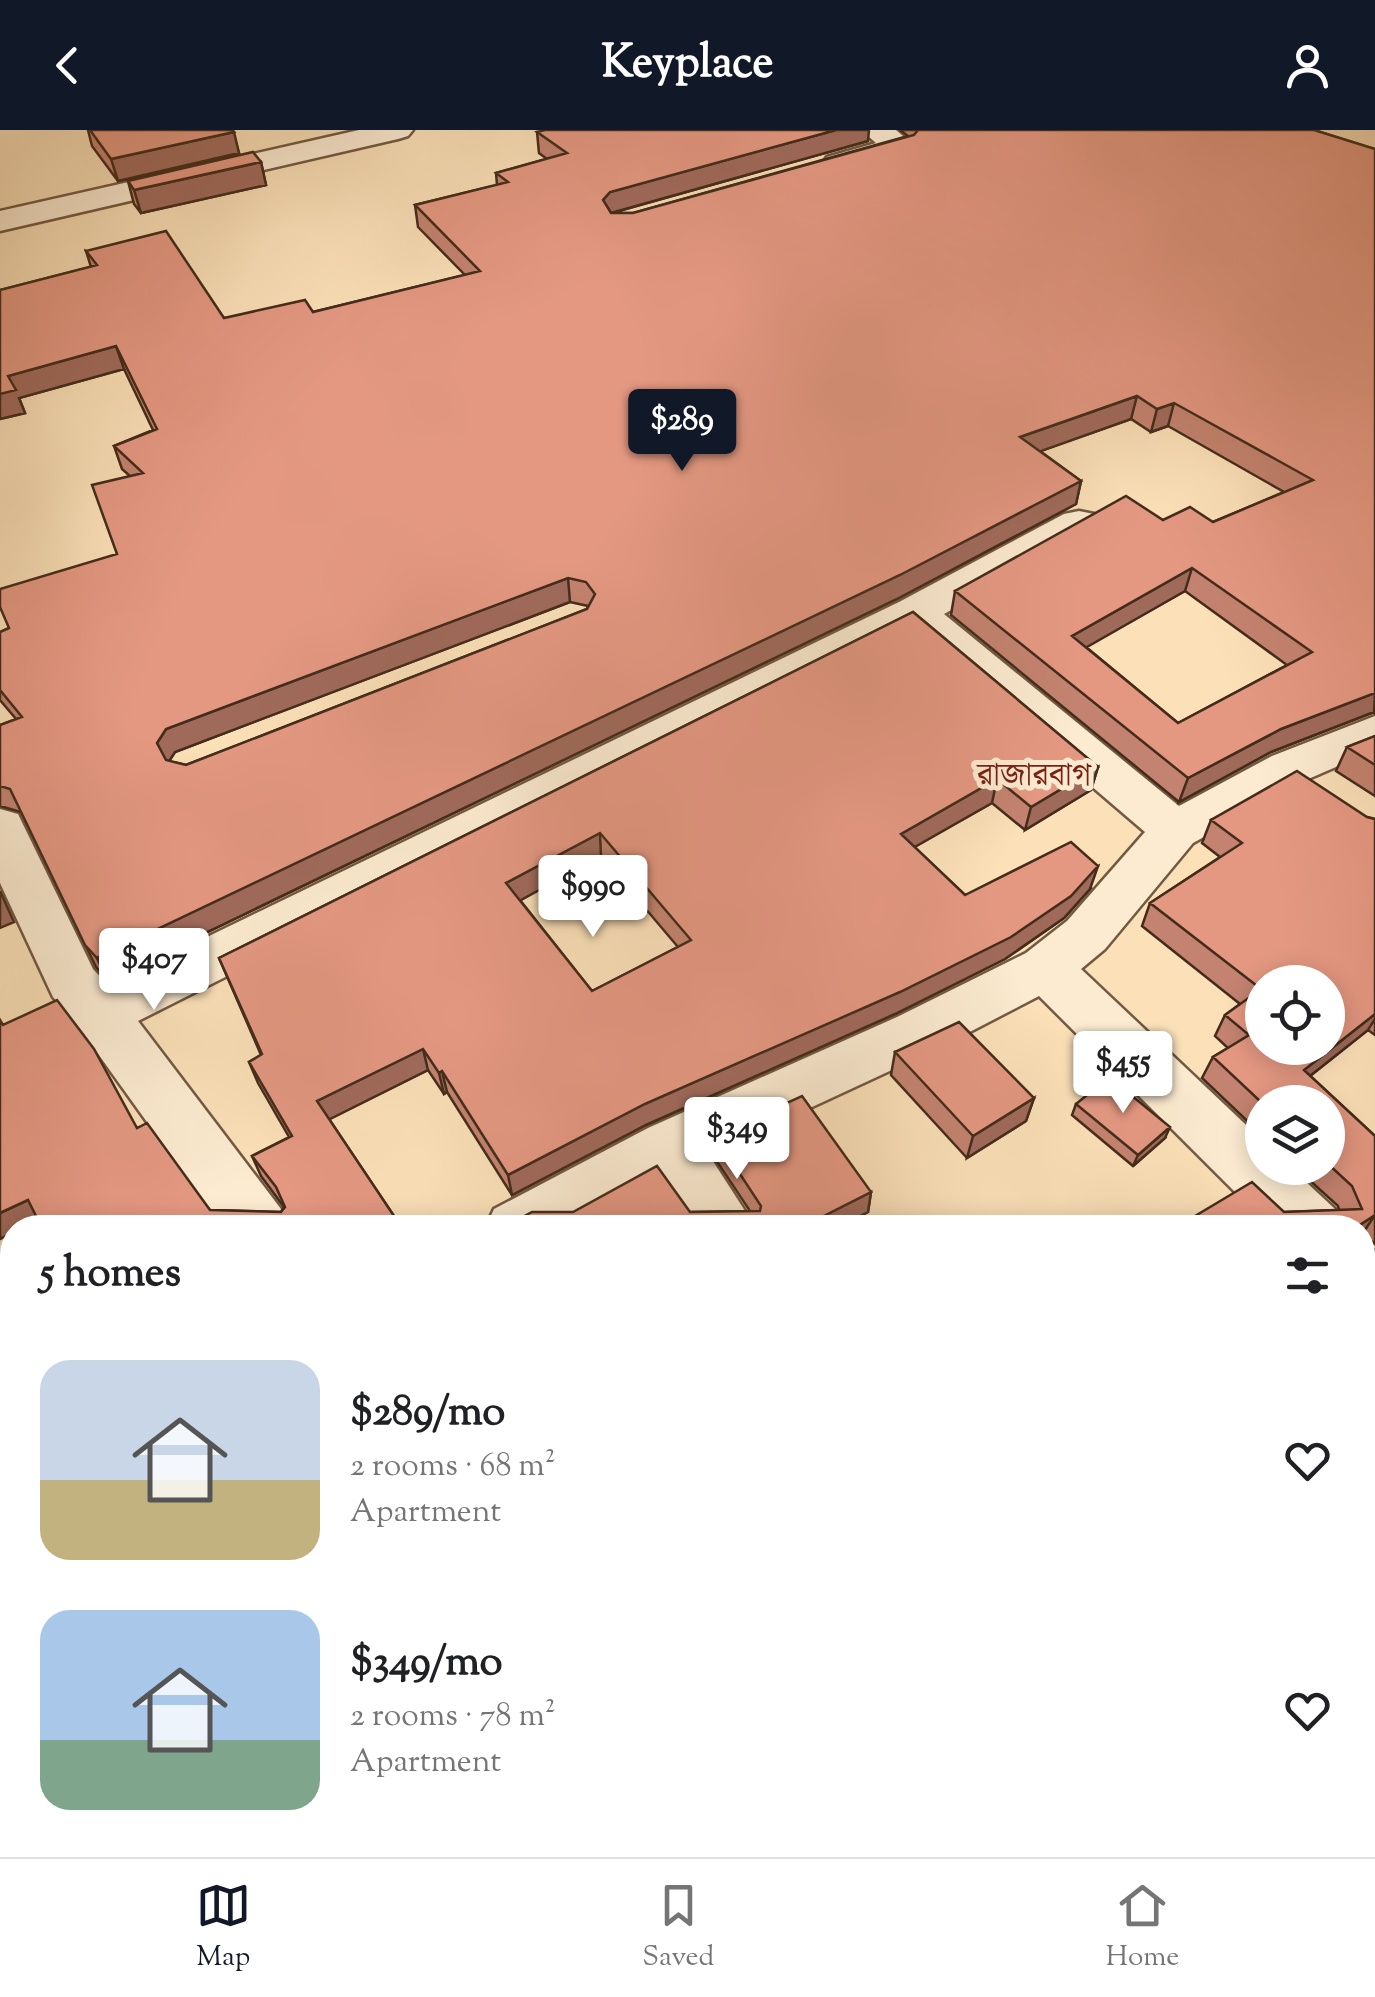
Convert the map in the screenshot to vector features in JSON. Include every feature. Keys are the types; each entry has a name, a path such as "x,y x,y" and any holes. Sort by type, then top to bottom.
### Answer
{"street":[{"path":"0,221 398,130"},
{"path":"808,172 900,146 876,130"},
{"path":"101,1014 914,612 1100,512"},
{"path":"914,612 1175,830"},
{"path":"540,1215 669,1146 917,1033 1045,968 1086,935 1175,830 1310,782 1375,732"},
{"path":"0,827 72,982 101,1014 249,1215"},
{"path":"1045,968 1300,1215"},
{"path":"669,1146 716,1215"}],"building":[{"path":"90,130 232,130 234,132 111,159"},
{"path":"836,130 610,192 603,200 611,213 633,213 914,135 918,130 1314,130 1375,149 1375,693 1281,729 1188,778 955,591 1126,496 1163,520 1190,507 1213,522 1313,480 1174,403 1157,409 1137,396 1020,437 1081,481 900,575 97,958 85,945 10,789 0,786 0,725 22,717 0,690 0,632 9,628 0,607 0,589 117,554 92,485 143,473 114,446 157,429 116,346 8,376 16,390 0,394 0,290 97,265 86,251 166,231 224,318 305,300 313,312 480,271 415,205 508,182 496,173 567,153 537,132","holes":["1192,568 1312,652 1178,723 1072,636","568,578 586,582 595,594 587,609 186,765 166,760 157,743 166,729"]},
{"path":"253,152 261,162 134,190 128,181"},
{"path":"913,612 1098,767 1031,807 997,779 901,834 965,895 1071,842 1098,866 1071,896 1011,937 900,992 645,1104 508,1175 442,1071 439,1073 423,1049 317,1101 393,1215 36,1215 28,1200 0,1213 0,1020 3,1025 57,1000 94,1049 137,1128 147,1123 210,1210 281,1212 285,1207 276,1187 252,1156 292,1136 249,1062 262,1054 219,958","holes":["600,833 691,940 592,991 506,883"]},
{"path":"1375,736 1375,765 1347,747"},
{"path":"1297,771 1375,819 1375,1014 1345,1038 1345,965 1245,965 1245,977 1150,903 1242,843 1211,820"},
{"path":"1245,1001 1245,1032 1225,1015"},
{"path":"959,1022 1034,1098 973,1136 895,1052"},
{"path":"1245,1037 1245,1065 1310,1065 1304,1070 1320,1085 1245,1087 1213,1057"},
{"path":"1109,1077 1170,1127 1138,1155 1076,1104"},
{"path":"802,1096 871,1192 826,1215 526,1215 573,1212 657,1166 690,1212 760,1211 761,1206 715,1136"},
{"path":"1345,1108 1375,1136 1375,1215 1197,1215 1247,1185 1255,1185 1284,1212 1362,1209 1345,1180"}],"district":[{"name":"রাজারবাগ","path":"1034,774"}]}
